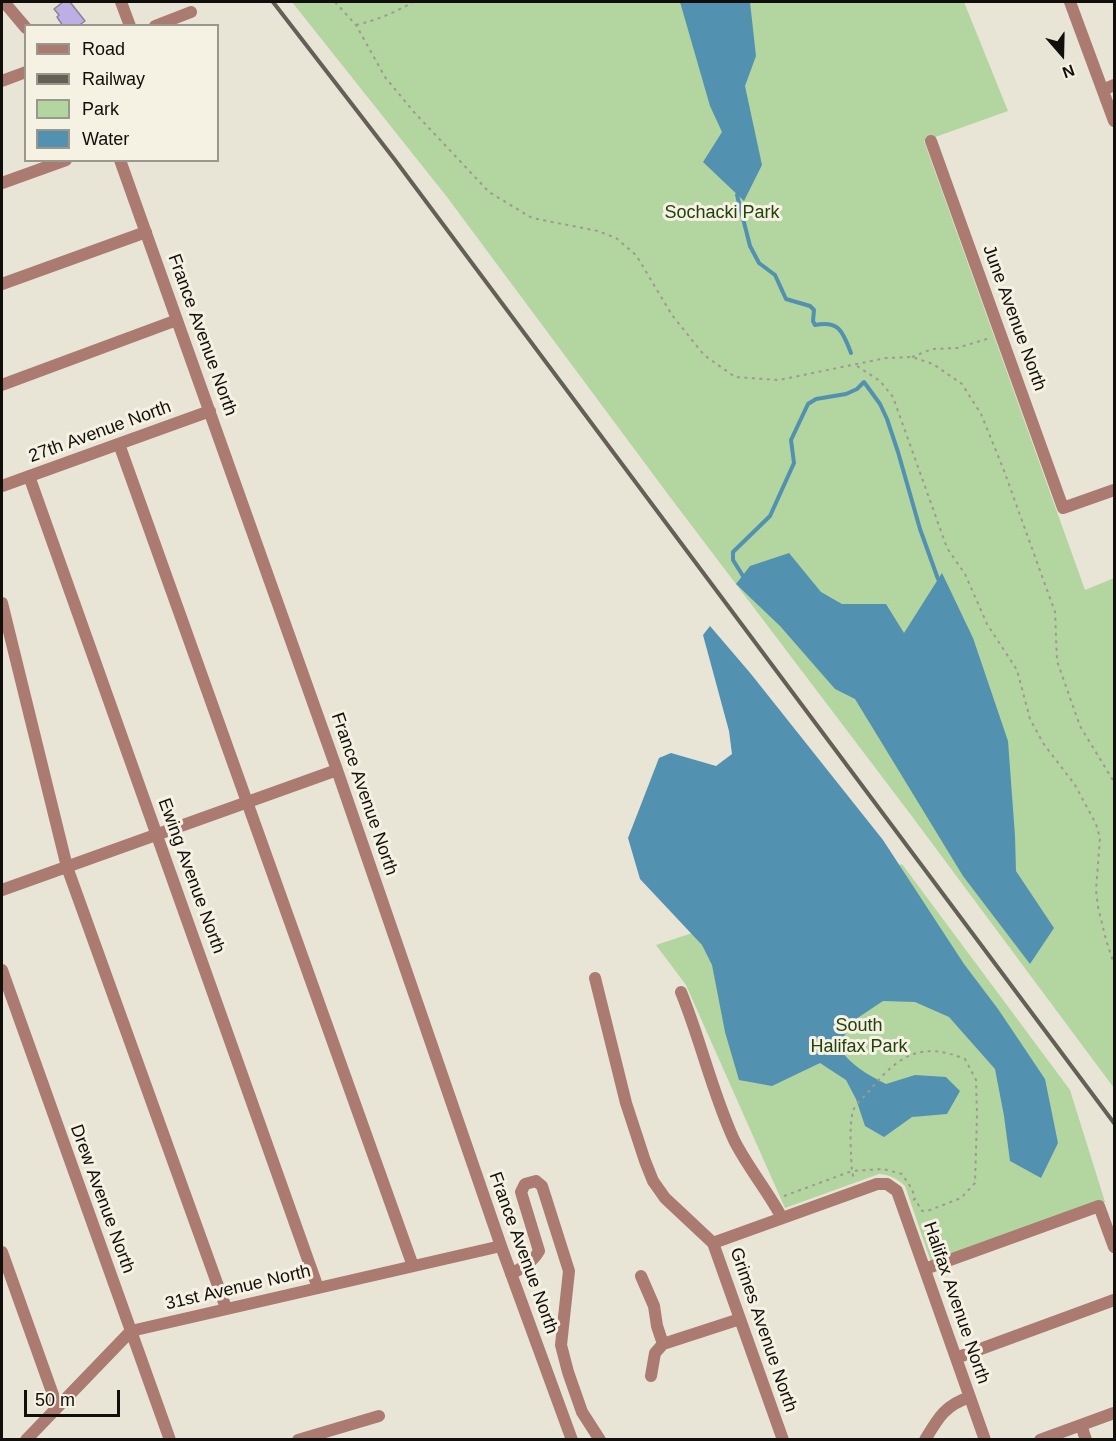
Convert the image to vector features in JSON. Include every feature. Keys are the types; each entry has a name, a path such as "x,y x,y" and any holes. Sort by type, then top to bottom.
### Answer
{"street":[{"path":"4,2 24,26"},
{"path":"121,2 129,24"},
{"path":"1071,2 1108,87 1114,121"},
{"path":"160,24 191,12"},
{"path":"2,81 24,73"},
{"name":"June Avenue North","path":"931,141 1063,508 1114,490"},
{"path":"2,183 60,162"},
{"name":"France Avenue North","path":"121,162 337,770 501,1246 572,1440"},
{"path":"2,284 146,232"},
{"path":"2,385 177,320"},
{"name":"27th Avenue North","path":"2,486 210,411"},
{"path":"119,444 413,1266"},
{"name":"Ewing Avenue North","path":"29,476 318,1288"},
{"path":"2,603 67,867 226,1308"},
{"path":"2,890 337,770"},
{"name":"Drew Avenue North","path":"2,970 170,1440"},
{"name":"Grimes Avenue North","path":"595,978 628,1111 653,1181 665,1198 713,1243 783,1440"},
{"path":"681,992 719,1103 735,1141 782,1218"},
{"path":"511,1274 530,1263 539,1251 521,1192 525,1184 536,1181 542,1186 569,1271 561,1345 582,1412 600,1440"},
{"name":"Halifax Avenue North","path":"856,1192 877,1184 886,1184 897,1191 985,1440"},
{"path":"713,1243 856,1192"},
{"path":"925,1269 1100,1206 1114,1247"},
{"name":"31st Avenue North","path":"130,1331 501,1246"},
{"path":"2,1252 57,1406"},
{"path":"641,1276 652,1301 663,1344"},
{"path":"956,1358 1114,1300"},
{"path":"651,1376 655,1353 663,1344 740,1319"},
{"path":"26,1440 130,1331"},
{"path":"925,1440 938,1418 954,1402 970,1397"},
{"path":"1040,1440 1114,1413"},
{"path":"298,1440 379,1416"},
{"path":"1081,1425 1086,1440"}],"path":[{"path":"335,2 356,25 386,77 413,111 489,192 532,218 598,231 616,238 636,255 672,315 704,355 735,377 779,380 857,366 886,358 912,357 932,349 957,348 1000,334"},
{"path":"356,25 397,12 412,2"},
{"path":"912,357 933,364 962,384 981,414 1055,612 1057,661 1080,726 1114,782"},
{"path":"857,366 880,381 893,397 947,549 965,574 987,624 1017,670 1030,719 1043,743 1075,785 1096,824 1100,838 1096,890 1098,907 1114,964"},
{"path":"773,1200 852,1171 883,1169 902,1174 922,1210 930,1210 961,1198 975,1183 977,1115 976,1080 965,1059 946,1052 926,1050 905,1057 880,1078 853,1110 850,1152 852,1171 856,1192"},
{"path":"902,1205 915,1199"}],"green space":[{"name":"Sochacki Park","path":"292,2 964,2 1008,111 924,141 1085,590 1114,578 1114,1088 447,197"},
{"name":"South Halifax Park","path":"902,864 1070,1090 1105,1202 931,1262 905,1186 890,1176 879,1174 785,1208 686,985 656,945"}],"water":[{"path":"680,2 750,2 756,56 745,86 762,165 744,201 703,162 722,132 710,106"},
{"path":"789,553 821,592 842,604 886,604 904,633 942,573 973,638 1008,741 1016,871 1054,928 1030,964 963,876 855,699 835,689 780,626 736,584 750,566"},
{"path":"710,626 883,840 964,964 998,1009 1045,1079 1058,1143 1041,1178 1010,1161 995,1069 949,1017 915,1002 883,1001 853,1021 838,1047 859,1068 886,1084 915,1075 946,1077 960,1091 947,1114 912,1117 884,1137 865,1126 856,1099 846,1080 820,1063 772,1086 739,1080 725,1032 712,965 702,945 640,879 628,838 659,758 671,753 716,766 732,754 729,731 703,635"}],"building":[{"path":"63,2 70,2 85,21 81,24 62,24 54,9"}],"waterway":[{"path":"737,195 750,246 759,263 775,275 786,299 810,306 814,310 815,325 835,326 846,339 851,353"},
{"path":"743,576 733,560 733,552 770,516 794,463 791,440 808,404 816,399 846,394 857,389 864,382 880,404 887,419 920,529 938,579"}],"railway":[{"path":"273,2 395,160 1114,1123"}]}
